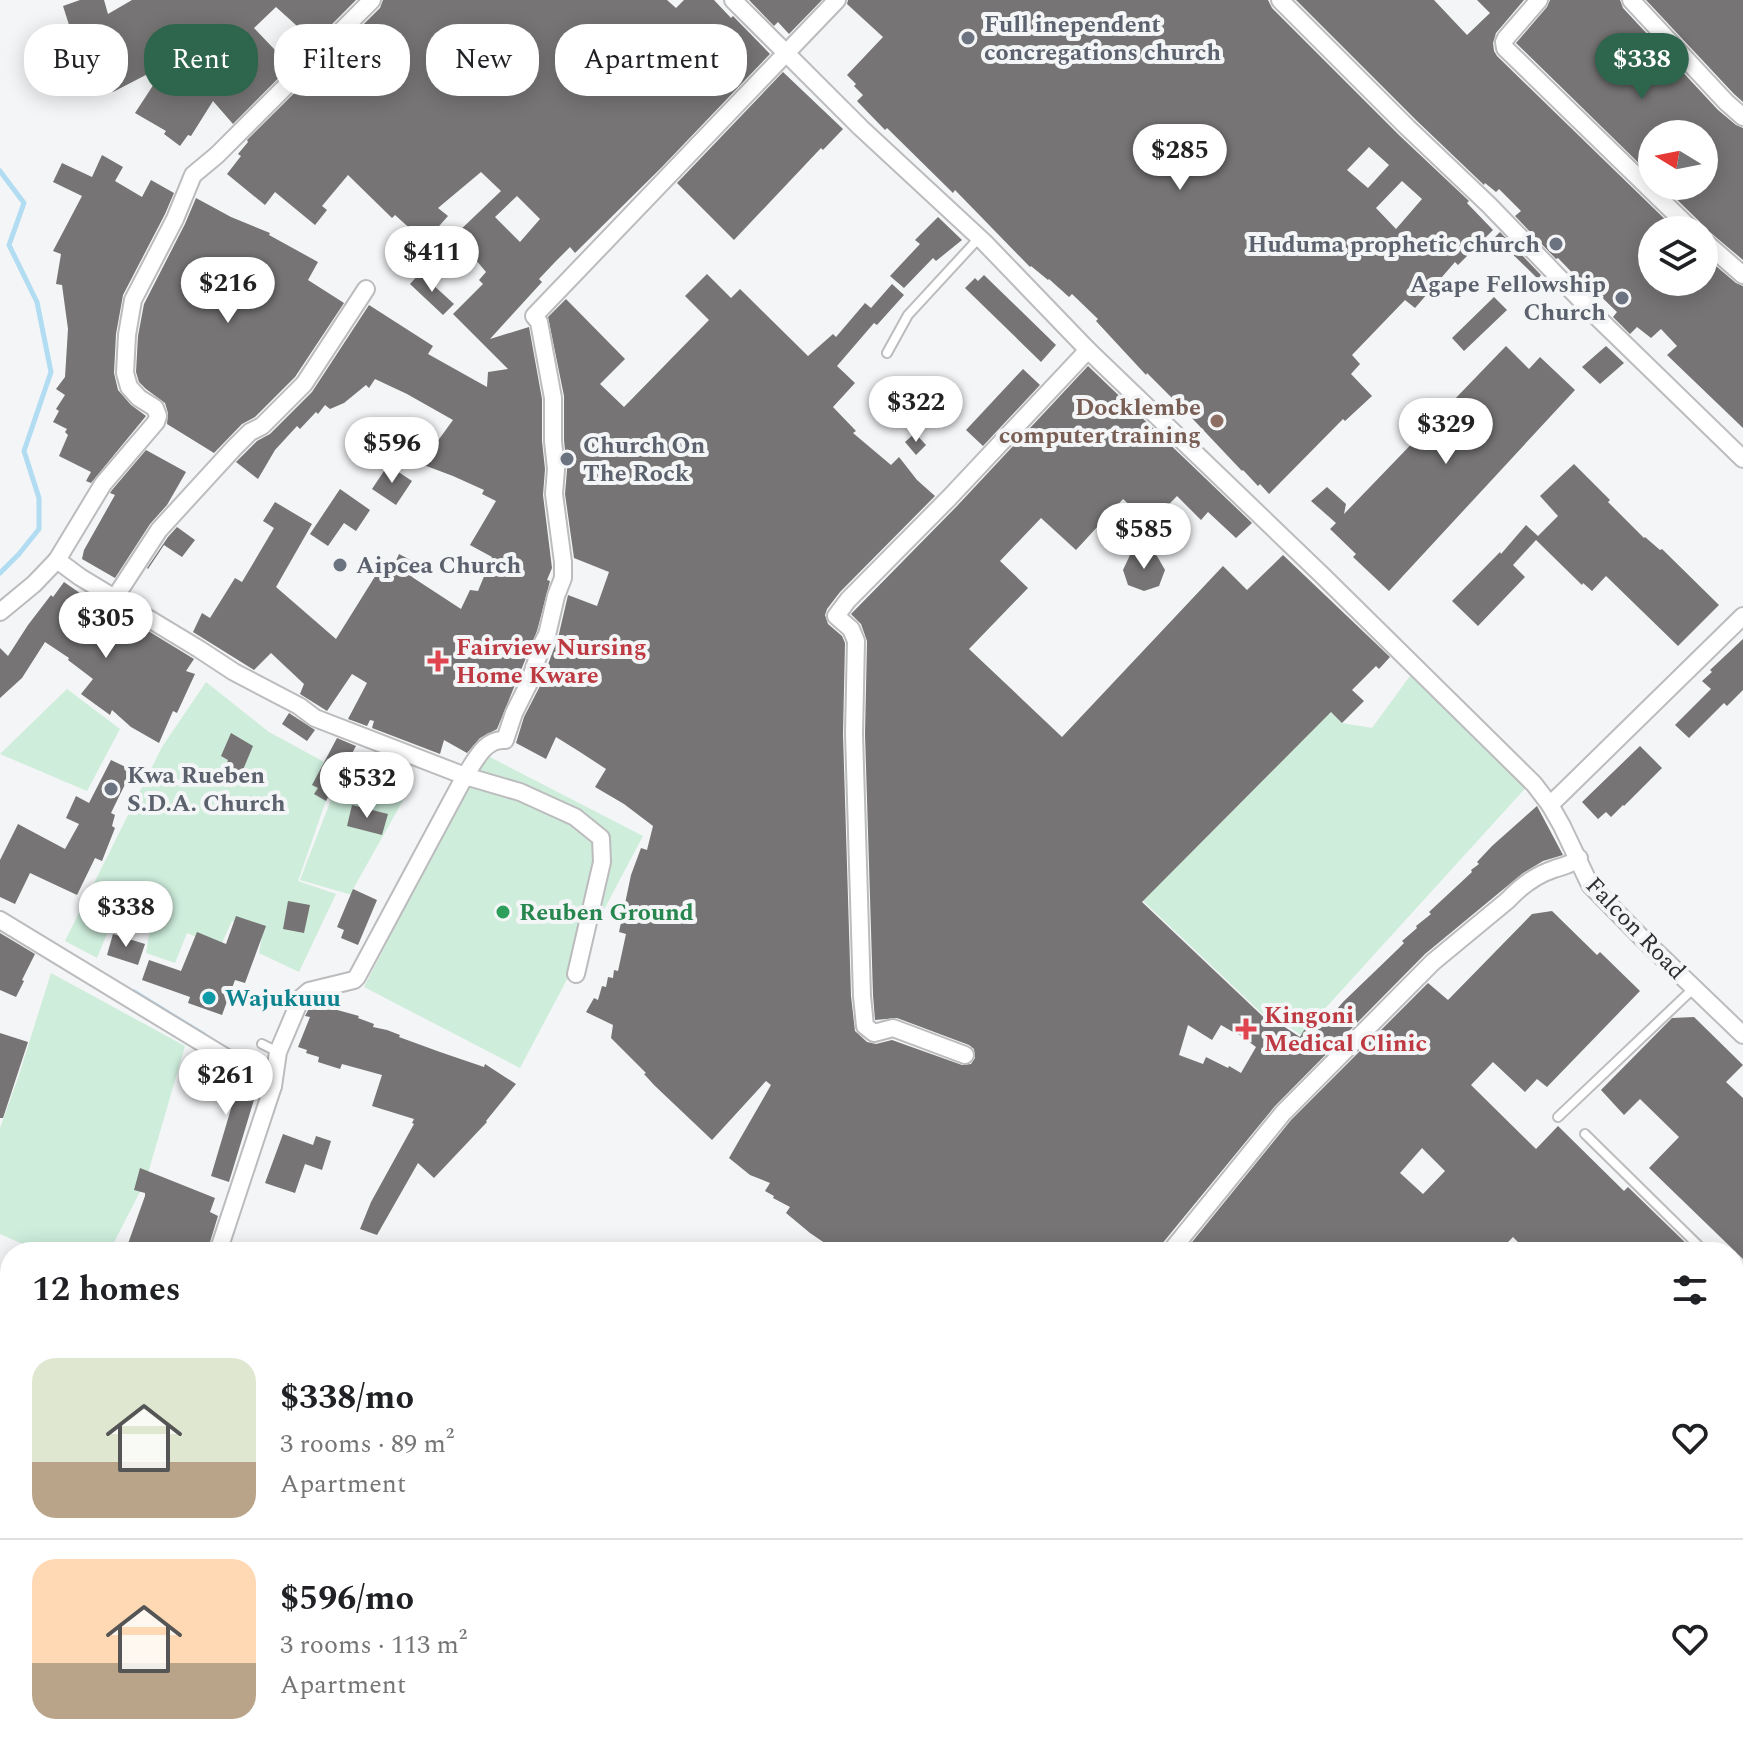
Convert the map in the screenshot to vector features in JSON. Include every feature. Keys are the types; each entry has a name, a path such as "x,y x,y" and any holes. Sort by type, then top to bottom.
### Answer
{"street":[{"path":"0,612 57,560 103,484 156,422 158,416 155,408 129,387 125,373 127,335 134,296 175,219 193,175 217,155 372,0"},
{"name":"Falcon Road","path":"733,0 1534,784 1550,805 1590,885 1743,1035"},
{"path":"221,1242 273,1086 278,1052 301,998 306,993 357,977 465,776 487,745 497,739 505,740 547,635 563,578 563,562 554,494 553,398 539,322 534,316 837,0"},
{"path":"1280,0 1743,459"},
{"path":"1539,0 1506,38 1505,48 1678,216"},
{"path":"1631,0 1743,117"},
{"path":"1718,253 1743,275"},
{"path":"114,599 159,530 234,448 250,432 262,426 304,384 366,289"},
{"path":"965,1055 893,1028 874,1033 865,1026 854,734 856,641 851,629 836,616 1088,350"},
{"path":"57,560 114,599 315,718 465,776 520,792 575,817 601,838 602,862 576,974"},
{"path":"1550,805 1743,616"},
{"path":"1178,1242 1283,1113 1433,962 1518,889 1537,876 1572,864 1579,858"},
{"path":"0,920 273,1086"}],"lane":[{"path":"887,353 908,315 979,238"},
{"path":"1558,1117 1694,988"},
{"path":"262,1044 278,1052"},
{"path":"1585,1134 1695,1242"}],"green space":[{"path":"1410,676 1532,781 1301,1035 1279,1020 1272,1023 1143,901 1331,712 1342,723 1372,728"},
{"path":"206,682 269,732 337,769 298,881 336,894 299,972 259,953 263,931 232,921 220,947 187,933 175,963 146,953 152,917 117,909 97,958 65,941 162,747"},
{"path":"67,689 120,729 87,791 0,754"},
{"name":"Reuben Ground","path":"484,754 643,836 520,1068 364,987"},
{"path":"346,761 414,781 352,895 300,880"},
{"path":"51,973 185,1046 146,1180 114,1242 18,1242 0,1234 0,1128"}],"building":[{"path":"80,0 104,0 108,14 132,0 356,0 332,24 295,24 276,7 258,24 144,24 144,76 128,84 128,24 69,24 63,6"},
{"path":"383,0 667,0 676,8 684,0 714,0 741,24 555,24 555,96 730,96 575,253 570,247 556,261 539,279 542,282 490,339 529,327 542,399 543,495 552,568 537,631 497,729 480,738 467,753 444,740 440,754 372,728 374,721 370,720 367,726 348,719 367,683 352,674 327,711 300,694 304,684 271,653 254,670 193,632 202,613 210,618 235,578 242,582 274,528 263,521 275,502 312,524 276,587 336,639 384,562 393,567 399,554 418,564 412,577 461,609 470,590 478,591 492,557 470,545 496,501 482,494 484,490 421,464 453,420 375,379 369,388 366,385 344,403 330,409 325,405 300,429 297,426 275,450 258,479 236,462 257,441 270,434 312,392 369,305 433,346 428,354 487,387 488,372 508,369 453,314 483,284 479,280 486,272 455,235 501,191 481,172 438,208 448,216 425,242 395,215 392,218 348,175 322,206 327,210 315,225 275,192 265,205 227,174 241,156 238,154 247,140 291,96 410,96 410,24 364,24 380,8","holes":["517,196 540,219 520,242 495,217"]},
{"path":"749,0 822,0 789,34 778,22 774,26"},
{"path":"848,0 1268,0 1272,8 1400,136 1469,201 1467,203 1493,230 1458,265 1455,262 1415,308 1405,300 1352,355 1360,364 1351,374 1372,396 1345,421 1343,419 1269,494 1146,375 1072,294 1069,297 1030,267 955,190 953,193 857,101 863,95 847,75 883,37 847,4","holes":["1369,147 1389,165 1368,188 1347,170","1402,181 1422,199 1396,229 1376,208"]},
{"path":"1296,0 1434,0 1467,35 1490,13 1477,0 1524,0 1496,33 1493,43 1497,56 1638,193 1638,200 1645,200 1662,216 1638,216 1638,296 1718,296 1718,268 1743,286 1743,428 1667,355 1677,346 1661,329 1651,338 1637,327 1630,334 1613,317 1617,312 1556,259 1515,216 1521,211 1499,189 1496,192 1484,185"},
{"path":"1550,0 1620,0 1623,8 1718,110 1743,128 1743,260 1718,239 1718,216 1694,216 1677,200 1718,200 1718,120 1638,120 1638,162 1516,43"},
{"path":"1646,0 1743,0 1743,102 1734,94"},
{"path":"747,30 770,54 747,78"},
{"path":"258,32 274,49 274,83 233,124 213,101 191,136 188,135 180,146 164,134 166,131 135,113 146,96 258,96"},
{"path":"783,72 843,129 734,240 677,183"},
{"path":"102,155 123,167 115,181 142,197 151,180 174,193 123,295 116,334 114,373 118,390 146,416 91,483 86,481 91,472 59,456 68,435 65,432 67,429 53,422 59,411 56,409 65,395 56,389 65,377 68,329 62,285 56,284 61,254 53,251 82,196 53,182 62,163 92,177"},
{"path":"196,198 270,233 318,262 308,280 344,303 295,377 214,453 167,424 165,403 139,382 136,372 144,304"},
{"path":"938,217 962,240 936,261 933,258 904,288 890,276 920,244 915,240"},
{"path":"1500,232 1541,275 1538,279 1495,237"},
{"path":"420,273 454,304 443,315 410,284"},
{"path":"707,274 731,298 740,289 808,356 833,334 836,337 865,303 871,308 892,284 904,295 877,325 874,323 837,366 855,383 833,407 856,431 853,433 891,465 899,457 935,496 840,592 825,615 828,624 842,636 845,643 843,734 851,996 855,1031 867,1042 876,1044 892,1040 962,1065 971,1064 975,1058 974,1049 969,1045 897,1018 875,1020 865,734 867,641 861,624 851,614 1088,366 1252,523 1236,538 1208,512 1201,520 1177,496 1150,524 1123,499 1076,550 1041,518 1000,561 1028,588 969,649 1062,737 1223,566 1247,590 1283,555 1390,657 1352,690 1364,701 1342,723 1331,712 1142,902 1274,1027 1277,1022 1300,1037 1307,1025 1314,1029 1321,1028 1343,1002 1404,943 1402,941 1416,926 1431,914 1429,912 1472,872 1492,846 1537,806 1563,855 1543,861 1523,873 1425,954 1275,1106 1163,1242 823,1242 786,1213 790,1207 765,1191 770,1183 750,1175 729,1158 771,1085 766,1081 712,1140 654,1085 611,1038 613,1025 586,1012 594,998 598,1000 608,977 613,978 614,970 618,971 626,934 619,932 631,875 641,848 647,850 653,826 595,787 606,769 556,737 546,759 516,743 558,638 568,595 597,606 609,572 574,558 565,494 564,396 548,317 566,299 625,359 600,384 624,407 709,320 685,296","holes":["1188,1025 1212,1040 1221,1025 1256,1047 1241,1073 1206,1057 1203,1064 1179,1055"]},
{"path":"984,275 1056,345 1041,362 965,288 975,278 978,281"},
{"path":"1494,297 1507,310 1464,351 1452,338"},
{"path":"1506,346 1529,369 1540,357 1575,390 1389,591 1353,557 1356,554 1330,529 1336,523 1311,501 1327,487 1346,504 1344,514"},
{"path":"1606,346 1624,363 1600,384 1582,367"},
{"path":"1023,369 1040,385 983,446 966,430"},
{"path":"915,433 926,445 916,455 905,442"},
{"path":"146,450 186,472 167,505 150,524 115,578 82,559 84,550 115,495 110,493"},
{"path":"1574,464 1644,538 1662,549 1719,605 1678,646 1606,576 1592,591 1536,540 1513,565 1525,577 1478,626 1452,601 1526,525 1538,536 1558,516 1540,496"},
{"path":"388,465 412,481 396,505 372,489"},
{"path":"340,489 370,510 356,531 344,523 328,546 310,534"},
{"path":"177,527 195,540 182,557 164,545 148,569 168,537"},
{"path":"1143,549 1157,556 1165,570 1159,586 1144,591 1128,585 1123,570 1130,555"},
{"path":"64,582 194,659 186,671 195,674 159,743 131,727 112,710 110,715 81,694 93,679 45,642 22,678 0,698 0,648 8,656 28,625"},
{"path":"1743,639 1743,690 1727,706 1724,703 1689,738 1675,725 1711,689 1702,681 1712,672 1710,670"},
{"path":"289,713 315,730 307,741 282,724"},
{"path":"231,733 253,746 237,784 222,778 228,760 221,756"},
{"path":"337,738 356,746 326,801 314,794 318,788 312,785"},
{"path":"1640,746 1662,768 1611,817 1606,812 1598,819 1582,802"},
{"path":"111,760 132,770 111,813 115,815 112,826 115,828 102,861 95,858 77,895 30,873 15,904 0,897 0,860 18,824 65,849 79,824 66,818 76,796 89,803"},
{"path":"352,805 388,814 382,835 347,826"},
{"path":"353,889 377,900 358,945 341,938 344,930 337,927"},
{"path":"288,901 310,905 304,933 283,929"},
{"path":"1552,911 1640,991 1547,1087 1537,1079 1525,1092 1493,1062 1471,1085 1536,1149 1558,1126 1624,1191 1628,1187 1685,1242 1518,1242 1513,1237 1508,1242 1192,1242 1291,1120 1428,983 1448,1000 1532,914","holes":["1422,1148 1445,1171 1423,1194 1400,1173"]},
{"path":"236,916 266,926 245,983 235,980 222,1015 188,1003 190,997 142,980 149,960 181,971 197,932 226,944"},
{"path":"0,933 35,954 16,997 0,990"},
{"path":"113,934 145,944 138,965 107,955"},
{"path":"312,1003 359,1016 374,1024 373,1027 440,1052 484,1067 485,1064 516,1084 487,1122 434,1178 418,1163 377,1235 360,1229 414,1119 372,1106 382,1075 342,1064 340,1069 318,1062 319,1057 298,1047 310,1017 305,1016"},
{"path":"1694,1017 1743,1065 1726,1082 1743,1098 1743,1242 1725,1242 1649,1168 1679,1137 1640,1099 1624,1115 1601,1090 1672,1018"},
{"path":"0,1033 28,1042 3,1118 0,1118"},
{"path":"187,1073 209,1075 257,1090 229,1182 211,1176 233,1102 184,1088"},
{"path":"283,1134 313,1145 316,1136 331,1141 322,1170 305,1164 295,1193 265,1183"},
{"path":"140,1168 215,1198 210,1212 218,1216 210,1242 129,1242 145,1196 145,1193 134,1190"}],"waterway":[{"path":"0,171 24,203 9,245 37,302 51,372 24,451 39,498 39,529 0,573"},
{"path":"134,992 204,1035"}],"place":[{"name":"Full inependent concregations church","path":"968,38"},
{"name":"Huduma prophetic church","path":"1556,244"},
{"name":"Agape Fellowship Church","path":"1622,298"},
{"name":"Docklembe computer training","path":"1217,421"},
{"name":"Church On The Rock","path":"567,459"},
{"name":"Aipcea Church","path":"340,565"},
{"name":"Fairview Nursing Home Kware","path":"438,661"},
{"name":"Kwa Rueben S.D.A. Church","path":"111,789"},
{"name":"Reuben Ground","path":"503,912"},
{"name":"Wajukuuu","path":"209,998"},
{"name":"Kingoni Medical Clinic","path":"1246,1029"}]}
